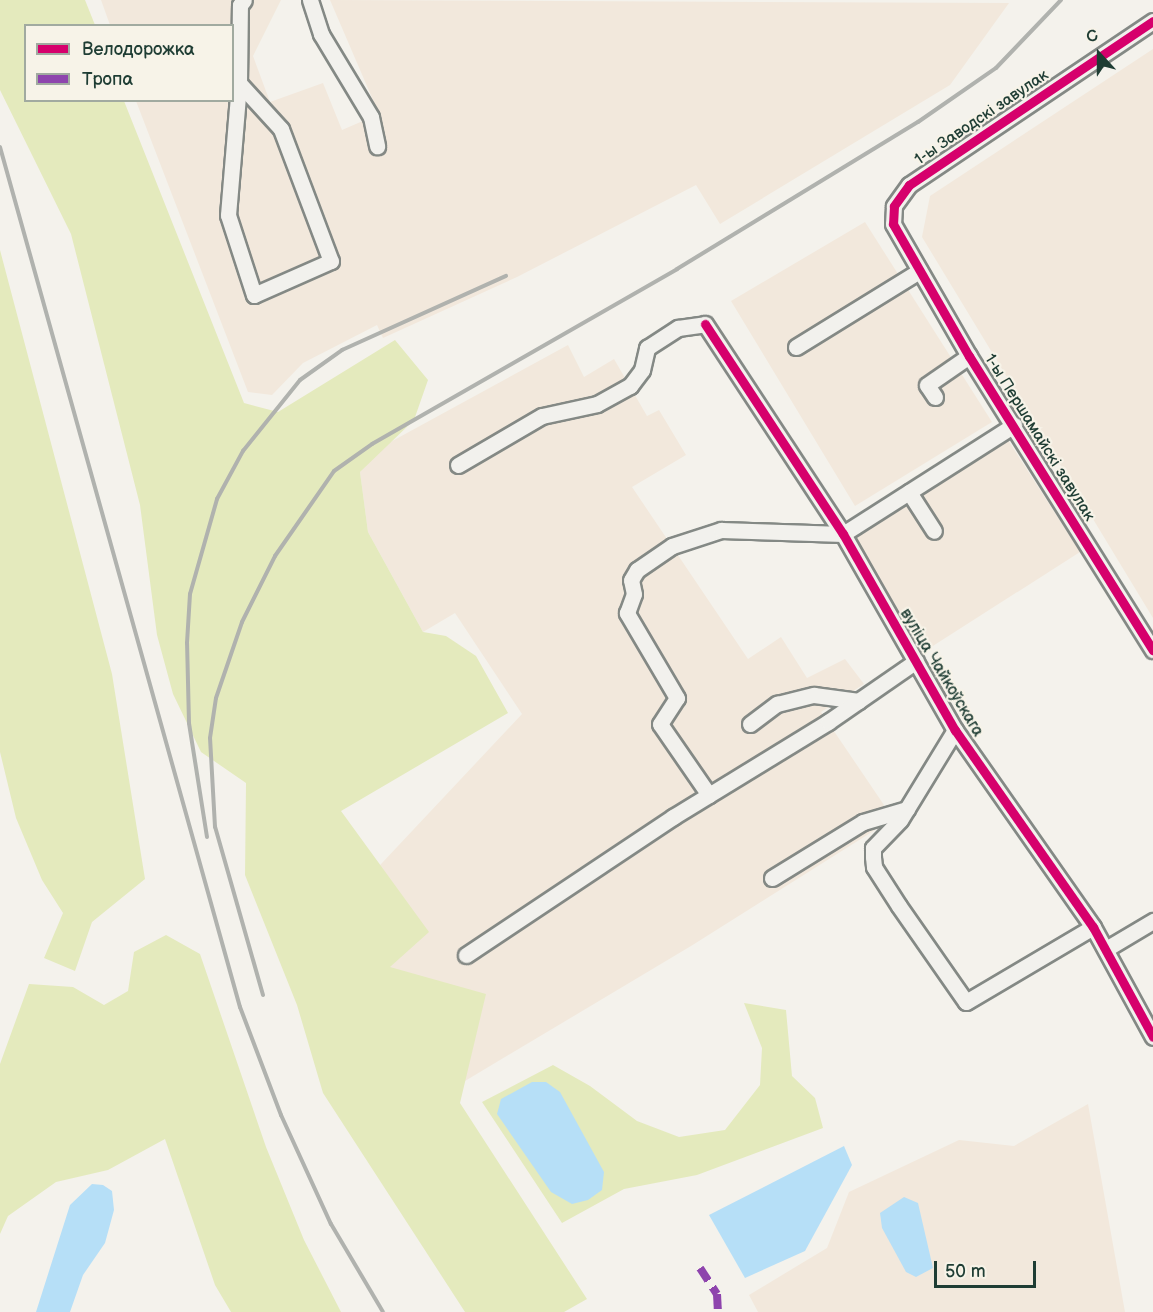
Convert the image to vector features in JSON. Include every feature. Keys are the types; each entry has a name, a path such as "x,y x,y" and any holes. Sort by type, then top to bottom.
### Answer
{"street":[{"path":"239,83 280,129 331,261 254,295 228,215 239,83 240,5 244,0"},
{"path":"310,0 321,34 371,117 376,146"},
{"name":"1-ы Заводскі завулак","path":"901,242 893,224 894,206 909,185 1153,21"},
{"name":"1-ы Першамайскі завулак","path":"901,242 969,356 1153,650"},
{"path":"796,347 919,271"},
{"name":"вуліца Чайкоўскага","path":"458,465 542,416 605,400 630,386 642,370 647,348 678,328 705,324 843,534 955,730 1093,927 1153,1037"},
{"path":"935,397 927,385 969,356"},
{"path":"709,795 660,724 677,698 627,613 634,594 631,580 637,570 672,546 721,530 843,534 1014,425"},
{"path":"909,492 934,531"},
{"path":"466,955 916,662"},
{"path":"750,724 777,704 814,695 859,701"},
{"path":"955,730 907,809 873,848 874,867 966,1002 1093,927"},
{"path":"772,878 863,822 907,809"},
{"path":"1106,949 1153,921"}],"shaded area":[{"path":"101,0 281,0 253,56 270,102 323,83 342,130 379,114 330,0 1009,3 950,85 720,224 696,185 517,277 383,338 377,325 303,363 272,395 248,392 136,102 234,102 234,24 110,24"},
{"path":"1153,49 1153,618 922,237 930,196"},
{"path":"865,222 992,422 855,506 731,301"},
{"path":"568,345 584,377 614,359 647,416 659,410 686,455 632,487 748,659 781,637 807,678 845,659 864,684 821,712 884,805 875,830 691,946 465,1081 389,967 351,896 522,714 455,613 423,632 368,532 360,472 385,445"},
{"path":"1008,440 1080,552 925,651 853,539"},
{"path":"1088,1104 1125,1312 758,1312 749,1295 827,1248 849,1192 959,1140 1014,1146"}],"green space":[{"path":"0,0 85,0 95,24 24,24 24,102 124,102 244,403 278,412 395,340 428,380 414,420 360,472 368,532 423,632 446,636 476,656 508,713 341,811 429,932 390,967 486,994 460,1103 587,1299 564,1312 465,1312 323,1093 297,1005 245,875 246,783 201,752 173,694 157,635 140,505 71,234 0,90"},
{"path":"0,250 112,674 145,879 92,922 75,971 44,958 63,913 42,880 16,818 0,752"},
{"path":"166,935 200,954 266,1147 304,1240 341,1312 231,1312 215,1285 165,1139 108,1170 56,1182 8,1216 0,1234 0,1064 29,984 73,987 104,1005 128,991 134,952"},
{"path":"744,1003 786,1010 792,1076 815,1098 823,1128 697,1175 624,1189 562,1223 482,1102 553,1065 590,1086 637,1121 679,1137 725,1130 760,1085 762,1048"}],"water":[{"path":"532,1082 546,1082 560,1092 604,1172 602,1190 588,1200 572,1204 551,1192 497,1114 501,1099"},
{"path":"844,1146 852,1165 805,1251 745,1278 709,1215"},
{"path":"92,1184 103,1185 112,1191 114,1210 105,1243 83,1275 70,1312 36,1312 70,1205"},
{"path":"904,1197 918,1203 933,1268 916,1277 906,1272 882,1228 880,1213"}],"railway":[{"path":"263,995 215,827 210,738 216,698 242,622 275,556 334,471 372,444 677,269 918,122 996,68 1061,0"},
{"path":"0,147 240,1007 281,1115 331,1224 383,1312"},
{"path":"207,837 189,723 187,643 190,594 217,499 243,451 300,380 342,350 506,276"}],"marked path":[{"path":"700,1268 717,1294 718,1312"}],"cycle path":[{"path":"1153,21 909,185 894,206 893,224 969,356 1153,650"},
{"path":"705,324 843,534 955,730 1093,927 1153,1037"}]}
